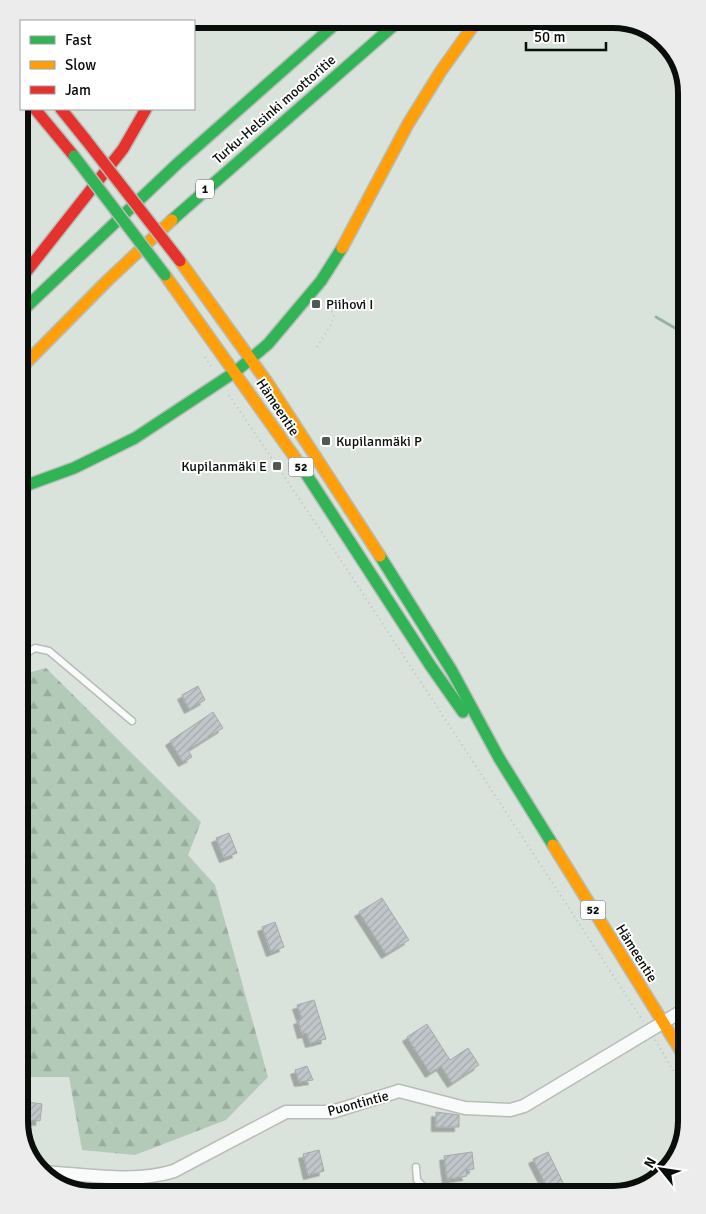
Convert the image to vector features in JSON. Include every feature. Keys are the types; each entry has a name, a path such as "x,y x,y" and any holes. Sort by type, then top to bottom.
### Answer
{"main road":[{"name":"Turku-Helsinki moottoritie","path":"28,305 73,261 251,97 331,28"},
{"name":"Turku-Helsinki moottoritie","path":"28,361 107,281 212,183 390,28"},
{"path":"28,484 113,450 160,424 235,372 251,359 292,318 339,254 408,124 441,71 472,28"},
{"name":"Hämeentie","path":"36,110 74,156 165,275 235,372 338,522 438,678 499,758"},
{"name":"Hämeentie","path":"62,110 180,261 251,359 365,530 452,672 499,758 678,1046"},
{"path":"28,270 123,149 145,110"}],"street":[{"name":"Puontintie","path":"53,1173 136,1177 158,1176 174,1171 286,1112 332,1112 399,1091 465,1108 517,1108 678,1013"}],"lane":[{"path":"28,652 35,648 49,651 132,721"},
{"path":"416,1167 416,1180 422,1186"}],"path":[{"path":"317,347 332,322 334,315 330,307 321,298"},
{"path":"220,382 339,558 649,1030 678,1078"}],"green space":[{"path":"46,668 201,822 188,855 215,885 268,1077 226,1120 135,1155 82,1150 69,1077 28,1077 28,673"}],"building":[{"path":"198,686 205,700 189,709 182,695"},
{"path":"213,712 223,728 188,750 192,757 183,762 170,741"},
{"path":"229,833 237,853 224,858 216,838"},
{"path":"382,898 409,940 386,954 359,912"},
{"path":"275,922 284,947 271,952 262,927"},
{"path":"314,1000 326,1039 310,1043 307,1033 302,1034 298,1020 302,1019 297,1005"},
{"path":"427,1024 450,1060 468,1048 479,1065 452,1083 441,1066 430,1073 407,1037"},
{"path":"307,1066 313,1080 299,1082 295,1070"},
{"path":"28,1102 42,1104 40,1121 28,1120"},
{"path":"436,1112 459,1115 459,1127 436,1127"},
{"path":"319,1150 324,1171 308,1175 303,1154"},
{"path":"472,1152 474,1169 466,1170 467,1176 447,1179 444,1156"},
{"path":"548,1152 565,1186 546,1186 533,1159"}],"waterway":[{"path":"656,317 678,330"}],"traffic: fast":[{"path":"28,305 177,164 331,28"},
{"path":"172,220 391,28"},
{"path":"74,156 165,275"},
{"path":"28,485 74,468 135,438 235,372 268,344 321,281 342,248"},
{"path":"301,466 430,665 463,712"},
{"path":"380,556 452,671 499,758 553,845"}],"traffic: slow":[{"path":"342,248 408,124 441,71 472,28"},
{"path":"28,361 107,281 172,220"},
{"path":"180,261 267,382 380,556"},
{"path":"165,275 301,466"},
{"path":"553,845 678,1046"}],"traffic: jam":[{"path":"36,110 74,156"},
{"path":"62,110 86,140"},
{"path":"28,270 123,149 145,110"},
{"path":"86,140 180,261"}],"place":[{"name":"Piihovi I","path":"316,304"},
{"name":"Kupilanmäki P","path":"326,441"},
{"name":"Kupilanmäki E","path":"277,466"}]}
